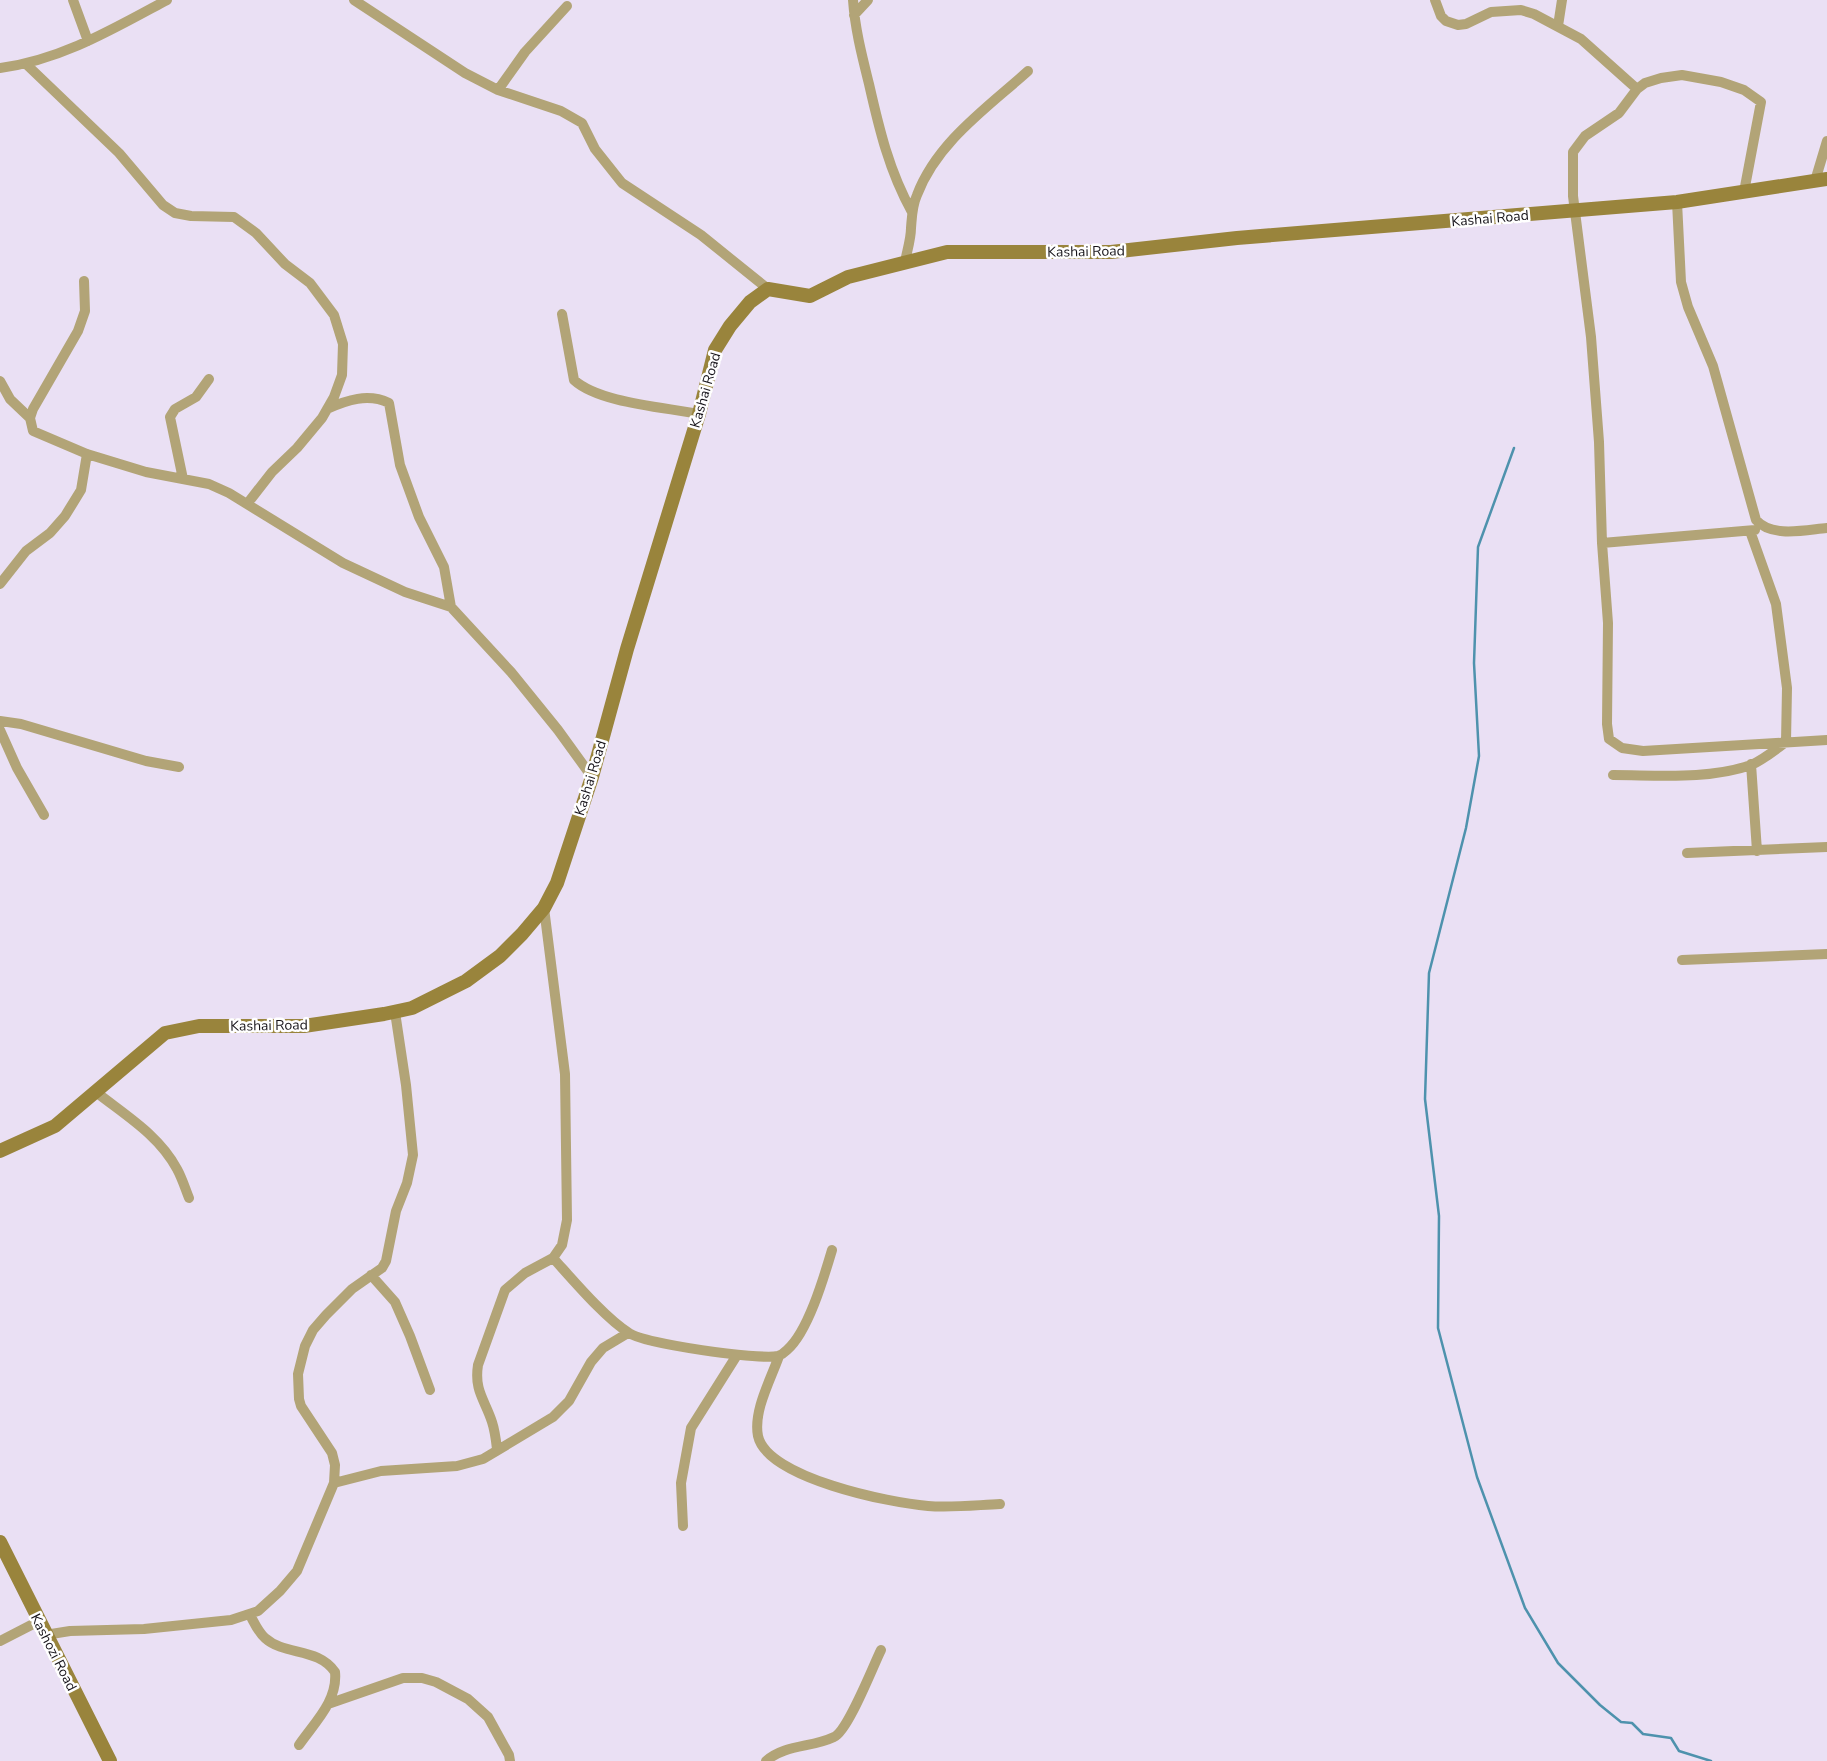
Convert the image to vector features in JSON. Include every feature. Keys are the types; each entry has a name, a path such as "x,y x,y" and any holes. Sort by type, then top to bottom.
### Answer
{"street":[{"path":"73,0 88,42"},
{"path":"0,68 26,64 88,42 167,0"},
{"path":"354,0 465,73 519,99 546,106 582,123 595,149 622,182 701,235 768,289"},
{"path":"853,0 860,51 886,152 898,188 912,212"},
{"path":"854,14 868,0"},
{"path":"1435,0 1441,16 1452,24 1466,24 1491,12 1521,10 1558,26 1581,39 1637,89"},
{"path":"1558,26 1562,0"},
{"path":"498,90 525,52 567,6"},
{"path":"26,64 119,153 163,205 175,213 191,216 234,217 256,233 286,264 310,283 334,314 343,344 342,375 327,409 297,448 272,472 248,504"},
{"path":"905,262 911,230 912,212 921,187 953,139 1028,71"},
{"path":"1744,192 1761,102 1736,88 1694,76 1661,78 1645,83 1637,89 1619,113 1585,136 1573,152 1571,163 1575,209 1594,366 1599,442 1602,543 1608,623 1609,669 1606,705 1609,738 1622,748 1643,751 1827,740"},
{"path":"1821,180 1827,141"},
{"name":"Kashai Road","path":"0,1150 55,1126 165,1033 199,1026 304,1026 412,1008 444,994 466,981 500,956 544,908 557,883 592,777 627,649 699,414 715,350 730,326 750,302 768,289 810,296 848,278 947,252 1110,252 1237,238 1677,202 1821,180"},
{"path":"1677,202 1681,282 1698,333 1713,366 1752,510 1762,528"},
{"path":"84,281 85,311 78,331 45,386 30,418 30,426 36,434 87,454 146,472 210,484 248,504 343,563 405,592 451,607 511,672 558,730 592,777"},
{"path":"562,314 574,380 581,387 605,396 699,414"},
{"path":"183,479 170,417 175,409 196,396 209,379"},
{"path":"0,381 10,399 30,418"},
{"path":"327,409 353,399 374,397 389,403 400,465 419,516 444,567 451,607"},
{"path":"0,584 26,551 50,533 65,516 81,490 87,454"},
{"path":"1602,543 1750,531 1762,528 1774,531 1827,528"},
{"path":"1750,531 1776,604 1787,688 1786,742"},
{"path":"0,721 21,724 146,761 179,767"},
{"path":"0,730 17,768 44,815"},
{"path":"1613,775 1695,774 1724,771 1752,764 1786,742"},
{"path":"1752,764 1757,851"},
{"path":"1687,853 1827,847"},
{"path":"497,1449 492,1421 478,1392 476,1377 478,1366 505,1290 524,1273 553,1258 562,1245 567,1220 565,1074 544,908"},
{"path":"1682,960 1827,954"},
{"path":"45,1635 70,1631 152,1628 231,1620 250,1615 265,1605 297,1571 334,1483 335,1465 332,1453 302,1406 299,1398 299,1363 313,1330 352,1288 382,1268 386,1261 396,1211 407,1184 413,1155 407,1094 395,1012"},
{"path":"96,1092 137,1123 166,1151 178,1170 189,1198"},
{"path":"832,1250 818,1294 800,1332 789,1348 779,1356 757,1425 763,1449 776,1461 792,1470 846,1490 928,1506 1000,1504"},
{"path":"553,1258 628,1333 640,1339 737,1355 779,1356"},
{"path":"371,1275 395,1302 430,1390"},
{"path":"334,1483 381,1471 457,1466 483,1458 553,1417 569,1400 591,1362 604,1348 628,1333"},
{"path":"683,1526 681,1483 691,1428 737,1355"},
{"name":"Kashozi Road","path":"0,1542 45,1635 110,1761"},
{"path":"250,1615 267,1640 316,1656 331,1666 335,1672 336,1681 328,1704 299,1745"},
{"path":"0,1641 39,1621"},
{"path":"766,1761 782,1750 825,1740 840,1733 881,1650"},
{"path":"328,1704 403,1678 422,1678 436,1682 468,1700 488,1717 509,1754 510,1761"}],"waterway":[{"path":"1514,448 1478,547 1474,663 1479,756 1466,828 1429,973 1425,1099 1439,1216 1438,1328 1477,1477 1525,1608 1558,1663 1600,1705 1621,1722 1632,1723 1643,1734 1671,1738 1679,1751 1711,1761"}]}
